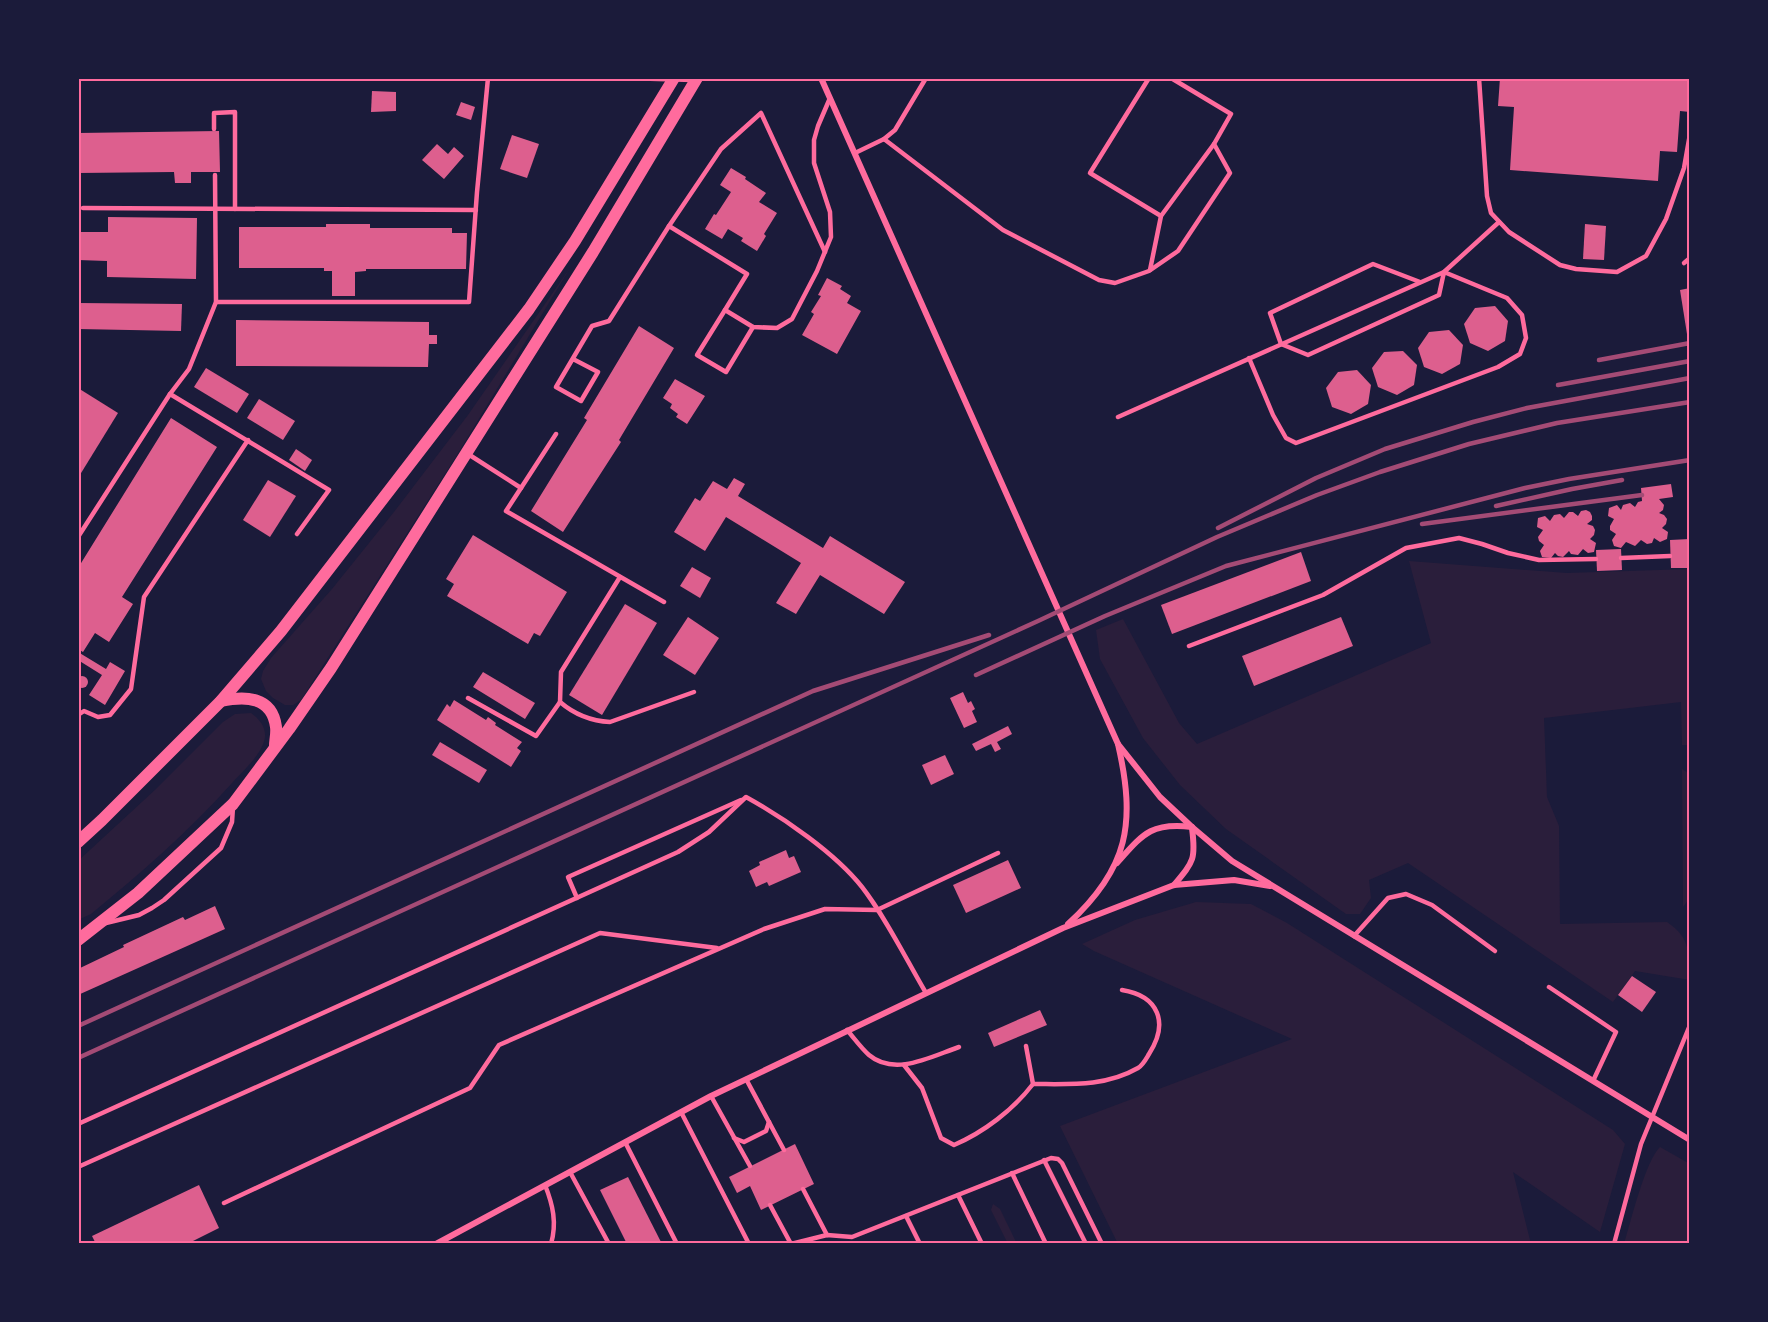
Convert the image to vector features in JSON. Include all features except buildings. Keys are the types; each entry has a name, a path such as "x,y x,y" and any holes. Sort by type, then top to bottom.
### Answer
{"main road":[{"path":"78,842 221,701 281,631 529,309 575,241 674,78"},
{"path":"78,939 138,893 233,804 275,747 331,668 593,252 696,79"},
{"path":"221,701 236,697 251,698 262,703 271,712 276,727 275,747"},
{"path":"78,929 98,925"}],"street":[{"path":"821,78 1118,744 1125,778 1127,805 1125,837 1116,865"},
{"path":"1118,744 1161,797 1232,861 1690,1140"},
{"path":"1063,928 1088,906 1116,865 1141,836 1170,825 1192,827"},
{"path":"1174,885 1191,865 1195,851 1192,827"},
{"path":"436,1244 711,1096 1063,928 1174,885 1234,880 1274,886"}],"lane":[{"path":"216,302 469,302 488,78"},
{"path":"624,78 696,79"},
{"path":"855,153 884,139 895,130 926,78"},
{"path":"1149,78 1090,173 1161,216"},
{"path":"1149,271 1161,216 1214,144 1232,114 1171,78"},
{"path":"1479,78 1487,196 1491,213 1509,232 1560,266 1617,272 1646,256 1666,219 1684,168 1690,134"},
{"path":"725,310 753,327 777,328 792,319 831,237 830,212 814,163 814,140 830,98"},
{"path":"214,129 214,113 235,112 235,209"},
{"path":"573,358 598,372 581,400 556,387 573,358 592,326 609,321 721,149 761,113 825,252"},
{"path":"884,139 1003,230 1099,280 1115,283 1149,271 1178,251 1230,173 1214,144"},
{"path":"78,537 170,394 189,369 216,302 215,175"},
{"path":"83,208 476,210"},
{"path":"1118,417 1444,272 1499,222"},
{"path":"669,226 747,274 697,355 726,372 753,327"},
{"path":"1684,263 1690,258"},
{"path":"1420,282 1373,264 1270,313 1281,344 1308,355 1439,295 1444,272"},
{"path":"1250,358 1273,416 1286,438 1296,443 1498,367 1520,354 1526,338 1522,315 1507,298 1444,272"},
{"path":"170,394 329,490 297,534"},
{"path":"556,434 506,511 664,602"},
{"path":"78,715 84,711 98,717 110,715 131,689 144,597 248,440"},
{"path":"466,453 521,488"},
{"path":"1189,646 1323,595 1406,548 1459,538 1539,560 1596,559"},
{"path":"1621,558 1670,556"},
{"path":"468,698 536,736 560,702 561,672 620,577"},
{"path":"560,702 571,711 596,721 609,722 694,692"},
{"path":"577,898 568,877 746,797"},
{"path":"78,1124 678,852 709,832 746,797"},
{"path":"746,797 833,857 862,887 926,993"},
{"path":"98,925 139,915 172,893 221,848 232,822 233,804"},
{"path":"224,1203 470,1088 499,1045 764,929 825,909 877,910 998,853"},
{"path":"1354,936 1388,898 1406,894 1432,905 1496,951"},
{"path":"78,1167 600,933 719,948"},
{"path":"1549,987 1616,1032 1593,1081"},
{"path":"1033,1084 1093,1084 1141,1067 1155,1045 1160,1018 1156,1007 1135,992 1122,990"},
{"path":"1614,1244 1641,1144 1690,1025"},
{"path":"847,1030 875,1059 881,1062 904,1065 959,1047"},
{"path":"904,1065 922,1088 941,1138 954,1145 970,1138 1019,1101 1033,1084 1026,1046"},
{"path":"746,1079 784,1150"},
{"path":"711,1096 750,1167"},
{"path":"681,1112 749,1244"},
{"path":"734,1138 744,1142 766,1131 769,1122"},
{"path":"625,1142 677,1244"},
{"path":"771,1205 791,1244 827,1236 852,1238 1044,1160 1058,1158 1102,1244"},
{"path":"1044,1160 1086,1244"},
{"path":"570,1172 609,1244"},
{"path":"1012,1173 1046,1244"},
{"path":"545,1185 553,1204 555,1231 551,1244"},
{"path":"803,1189 827,1236"},
{"path":"958,1195 982,1244"},
{"path":"906,1216 920,1244"},
{"path":"852,1238 856,1244"}],"shaded area":[{"path":"570,268 457,455 301,700 293,705 285,705 273,698 266,691 261,679 271,658 332,589 394,512 468,415"},
{"path":"1409,561 1567,573 1690,569 1690,745 1682,745 1681,702 1544,718 1547,797 1559,826 1560,924 1667,922 1681,934 1685,941 1690,980 1635,971 1613,1002 1408,863 1369,880 1371,898 1360,914 1346,914 1226,829 1180,785 1143,738 1100,659 1096,630 1123,619 1179,723 1197,744 1431,643"},
{"path":"251,713 261,722 265,735 263,744 253,760 216,801 164,851 91,914 78,920 78,861 156,789 223,722 235,714"},
{"path":"1682,769 1690,777 1689,899 1683,907"},
{"path":"1196,902 1251,904 1287,923 1613,1130 1625,1144 1600,1232 1513,1172 1531,1244 1118,1244 1060,1126 1292,1039 1082,944 1135,920"},
{"path":"1660,1147 1690,1164 1690,1244 1624,1244 1644,1178"},
{"path":"993,1204 1000,1209 1017,1244 1008,1244 991,1210"}],"railway":[{"path":"1599,360 1690,343"},
{"path":"1558,385 1690,361"},
{"path":"1218,528 1316,478 1385,449 1527,408 1690,378"},
{"path":"78,1058 1038,621 1217,537 1317,495 1469,444 1557,423 1690,402"},
{"path":"976,675 1105,616 1226,566 1525,488 1690,460"},
{"path":"1496,506 1622,480"},
{"path":"1422,524 1642,495"},
{"path":"78,1026 813,691 989,635"}]}
